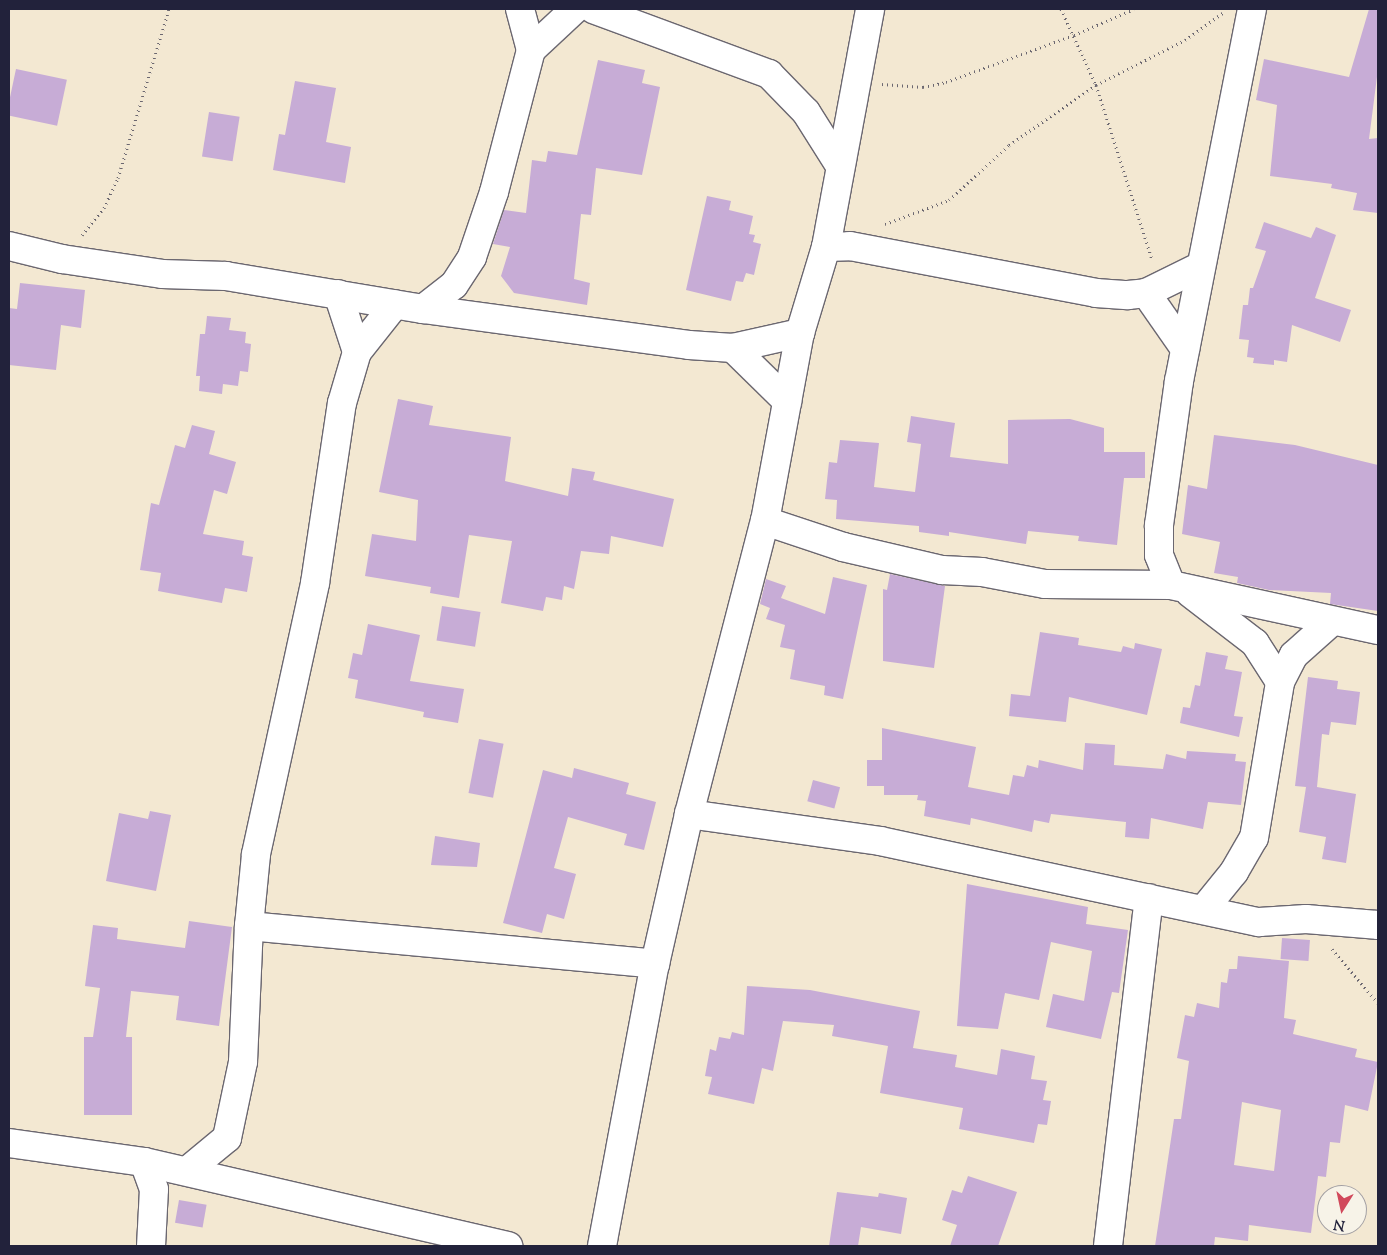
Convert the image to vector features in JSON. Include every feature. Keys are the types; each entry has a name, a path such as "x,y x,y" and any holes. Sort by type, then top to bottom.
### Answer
{"street":[{"path":"423,309 454,286 472,257 494,192 531,50 520,9"},
{"path":"531,50 575,9"},
{"path":"593,9 769,74 806,112 840,166"},
{"path":"602,1246 655,964 689,814 765,521 800,333 838,246 840,166 870,9"},
{"path":"1252,9 1185,349 1158,525 1159,555 1178,587 1256,643 1280,682"},
{"path":"9,246 62,258 162,274 226,276 423,309 623,337 733,348 800,333"},
{"path":"838,246 1096,293 1154,289 1201,266"},
{"path":"1154,289 1185,349"},
{"path":"338,294 357,352"},
{"path":"187,1171 227,1138 233,1119 243,1062 249,926 256,854 315,583 342,403 357,352 396,304"},
{"path":"733,348 787,401"},
{"path":"765,521 843,547 942,570 982,572 1044,584 1178,587 1331,622 1378,630"},
{"path":"1204,909 1234,872 1254,838 1280,682 1294,655 1331,622"},
{"path":"689,814 880,841 1259,922 1306,919 1378,925"},
{"path":"1108,1246 1150,898"},
{"path":"249,926 655,964"},
{"path":"9,1143 144,1162 508,1246"},
{"path":"144,1162 154,1189 151,1246"}],"path":[{"path":"62,258 104,208 118,178 169,9"},
{"path":"1062,9 1096,85 1154,289"},
{"path":"857,79 923,87 946,82 1074,35 1134,9"},
{"path":"838,246 880,226 949,200 1009,145 1096,85 1185,40 1228,9"},
{"path":"1306,919 1378,1003"}],"building":[{"path":"1369,9 1378,9 1378,69 1369,139 1378,138 1378,213 1353,210 1357,193 1331,188 1332,184 1270,176 1277,105 1256,100 1264,59 1349,77"},
{"path":"598,60 645,70 642,83 660,87 642,175 596,168 591,215 581,214 574,279 590,283 587,305 514,293 501,276 510,247 493,244 504,210 526,213 532,160 546,162 548,151 577,155"},
{"path":"16,69 67,80 57,126 9,116 9,102"},
{"path":"295,81 336,88 326,142 351,147 345,183 273,170 279,134 285,135"},
{"path":"209,112 240,117 233,161 202,156"},
{"path":"707,196 731,201 729,210 753,216 749,234 755,235 753,242 761,244 754,275 746,273 743,282 736,281 731,301 686,290"},
{"path":"1264,222 1311,238 1316,227 1336,235 1315,298 1351,310 1340,342 1292,325 1287,362 1274,360 1274,365 1253,363 1254,358 1247,357 1249,340 1239,339 1243,305 1248,305 1250,288 1253,288 1266,251 1255,248"},
{"path":"20,283 85,290 81,328 61,325 56,370 9,365 9,308 17,309"},
{"path":"207,316 231,318 229,330 246,332 245,343 251,344 248,372 240,371 238,386 223,384 222,394 199,391 200,376 196,376 200,334 205,334"},
{"path":"398,399 433,406 429,425 511,437 505,481 568,496 572,468 595,472 593,480 674,499 663,547 611,536 609,554 581,551 574,589 564,586 562,600 546,597 543,611 501,603 512,541 469,535 459,598 430,593 431,587 365,576 372,534 416,541 418,500 379,492"},
{"path":"911,416 955,423 950,457 1008,464 1008,420 1070,419 1104,428 1104,452 1145,452 1145,478 1124,478 1117,545 1078,541 1079,536 1028,531 1026,544 949,532 949,536 919,532 919,526 836,519 837,500 825,499 829,462 837,463 840,440 879,443 874,487 915,492 921,444 907,442"},
{"path":"192,425 215,431 209,454 236,462 227,494 214,490 203,534 244,541 242,555 253,557 247,592 225,588 222,603 158,591 161,573 140,570 151,503 159,505 175,445 185,448"},
{"path":"1214,435 1295,445 1378,465 1378,611 1330,604 1331,593 1269,590 1237,583 1238,577 1214,573 1220,542 1182,534 1188,485 1207,489"},
{"path":"890,574 945,586 934,668 883,661 883,589 887,590"},
{"path":"833,577 867,585 843,699 824,695 825,686 790,679 795,650 780,647 785,625 766,619 770,608 760,604 766,579 786,586 781,598 825,614"},
{"path":"442,606 481,612 475,647 437,641"},
{"path":"368,624 420,635 410,681 464,689 458,723 423,717 424,712 355,698 358,680 348,678 353,653 362,655"},
{"path":"1040,632 1079,638 1078,645 1121,652 1123,646 1134,649 1135,643 1162,649 1147,715 1069,697 1066,722 1009,716 1011,694 1030,696"},
{"path":"1206,652 1228,656 1225,669 1242,672 1234,716 1243,717 1239,737 1180,723 1183,707 1190,708 1195,685 1200,686"},
{"path":"1308,677 1338,681 1337,689 1360,692 1356,725 1331,722 1329,735 1322,734 1317,787 1356,794 1346,863 1322,859 1326,837 1299,832 1306,787 1295,786"},
{"path":"882,728 976,747 968,787 1009,795 1013,775 1024,777 1027,765 1038,768 1039,760 1083,770 1085,743 1115,745 1114,765 1163,769 1166,754 1186,759 1187,751 1236,754 1235,761 1246,762 1241,805 1208,802 1203,829 1151,818 1149,839 1125,837 1126,822 1051,814 1049,823 1034,820 1032,832 971,818 970,825 924,816 926,801 917,800 918,795 884,795 884,786 867,786 867,760 882,760"},
{"path":"479,739 504,744 493,798 469,793"},
{"path":"574,768 629,783 626,794 656,802 644,850 624,845 627,834 568,817 554,868 576,874 564,919 547,914 542,933 503,923 543,770 572,778"},
{"path":"813,780 840,787 834,808 807,801"},
{"path":"150,811 171,815 156,891 106,881 119,813 148,819"},
{"path":"435,836 480,843 477,867 431,865"},
{"path":"967,884 1088,907 1086,924 1128,930 1119,993 1112,992 1101,1039 1046,1027 1053,994 1084,1001 1092,951 1051,942 1039,1000 1005,993 998,1029 957,1026"},
{"path":"189,921 232,927 219,1026 176,1020 179,996 131,991 126,1037 132,1037 132,1115 84,1115 84,1037 93,1037 100,988 85,986 93,925 118,928 117,939 185,948"},
{"path":"1282,938 1310,940 1308,961 1281,959"},
{"path":"1238,956 1289,961 1284,1018 1296,1020 1293,1034 1357,1049 1355,1057 1378,1062 1368,1111 1345,1105 1340,1143 1330,1142 1326,1177 1318,1176 1311,1233 1249,1225 1248,1241 1215,1237 1214,1246 1155,1246 1174,1119 1181,1119 1189,1061 1177,1058 1185,1015 1194,1017 1197,1003 1219,1008 1221,982 1227,983 1229,969 1237,969","holes":["1242,1102 1281,1110 1274,1171 1234,1165"]},
{"path":"747,986 810,990 920,1011 913,1048 957,1055 955,1067 997,1075 1001,1049 1035,1056 1031,1079 1047,1081 1043,1100 1051,1101 1047,1125 1038,1124 1034,1143 959,1129 963,1108 880,1093 888,1046 832,1036 834,1025 783,1021 773,1071 762,1068 754,1104 708,1094 712,1077 705,1076 710,1049 716,1051 719,1037 730,1039 732,1032 744,1035"},
{"path":"968,1176 1017,1192 998,1246 950,1246 957,1225 942,1220 952,1190 962,1193"},
{"path":"837,1192 878,1197 879,1193 907,1198 901,1234 861,1227 858,1246 829,1246"},
{"path":"179,1200 207,1205 203,1228 175,1223"}]}
